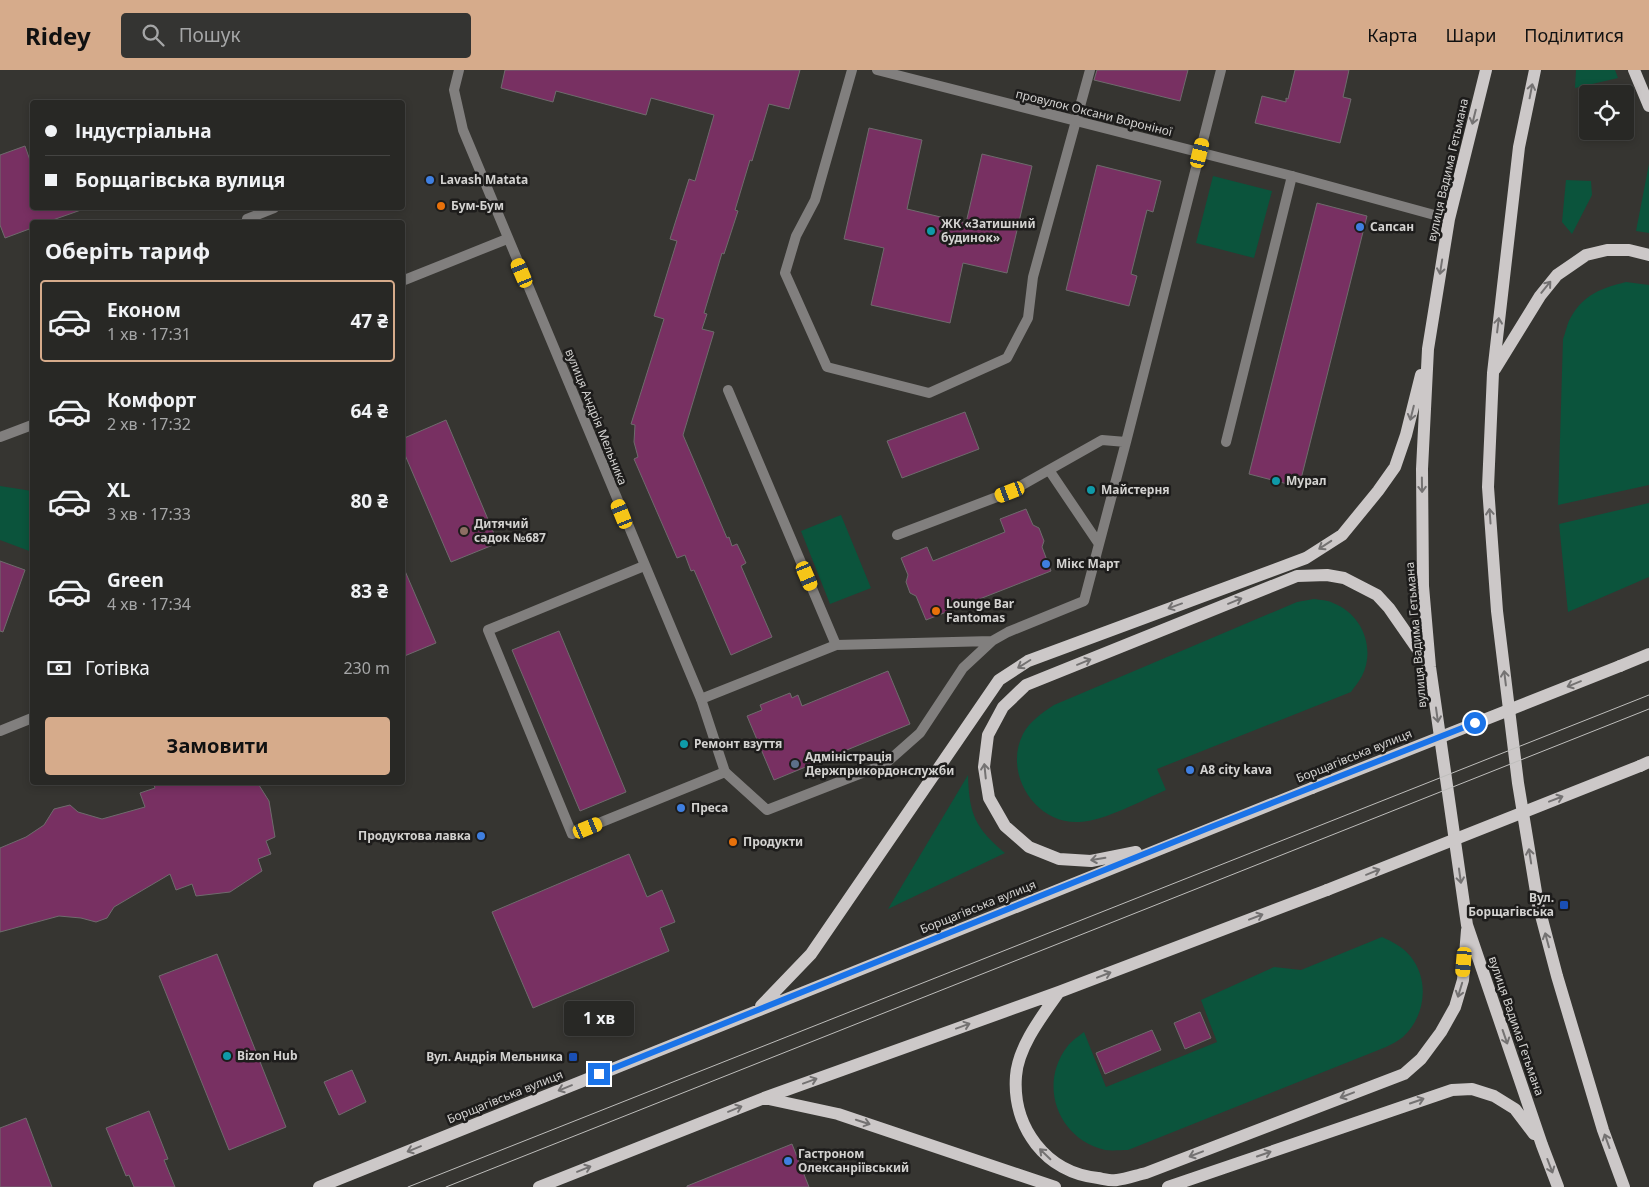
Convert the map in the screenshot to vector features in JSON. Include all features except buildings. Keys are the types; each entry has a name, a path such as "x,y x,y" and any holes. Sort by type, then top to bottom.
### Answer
{"main road":[{"name":"вулиця Вадима Гетьмана","path":"1486,70 1449,219 1428,349 1422,469 1424,586 1430,667 1467,925 1558,1187"},
{"path":"1535,70 1520,147 1493,373 1488,487 1497,611 1518,783 1536,895 1556,976 1603,1130 1624,1187"},
{"path":"1634,70 1649,106"},
{"path":"1493,373 1540,296 1556,275 1586,255 1607,250 1629,250 1649,255"},
{"path":"756,1011 812,954 999,680 1028,661 1306,558 1342,535 1378,491 1395,466 1406,436 1428,349"},
{"path":"1163,848 1091,861 1059,859 1029,847 1005,826 989,798 984,767 988,735 1003,707 1026,685 1297,576 1327,575 1344,578 1377,595 1389,608 1430,667"},
{"name":"Борщагівська вулиця","path":"319,1187 1649,654"},
{"path":"539,1187 764,1098 1058,992 1327,890 1644,764"},
{"path":"1058,992 1036,1024 1024,1048 1016,1076 1018,1113 1033,1142 1055,1164 1084,1177 1116,1180 1146,1173 1404,1074 1422,1060 1455,1007 1463,980 1467,925"},
{"path":"1168,1187 1452,1090 1472,1089 1494,1096 1515,1109 1542,1145"},
{"path":"764,1098 838,1114 1055,1187"}],"street":[{"name":"вулиця Андрія Мельника","path":"459,70 454,90 463,130 701,699 725,772"},
{"path":"852,70 815,200 796,236 785,273 827,367 929,393 1007,358 1028,318 1034,277 1090,70"},
{"name":"провулок Оксани Вороніної","path":"877,70 1292,176 1449,219"},
{"path":"644,566 488,630 572,834 725,772 767,810 885,764 920,733 963,668 992,641 1008,632 1084,601 1221,70"},
{"path":"1226,442 1292,176"},
{"path":"248,220 269,210"},
{"path":"405,280 508,240"},
{"path":"728,390 836,645"},
{"path":"0,437 30,426"},
{"path":"897,535 1010,492 1102,440 1126,442"},
{"path":"1049,470 1099,544"},
{"path":"701,699 836,645 992,641"},
{"path":"0,731 30,719"}],"green space":[{"path":"1576,70 1615,70 1618,78 1588,85 1579,85 1579,87 1575,88"},
{"path":"1649,164 1649,233 1636,231"},
{"path":"1213,176 1272,191 1254,258 1196,243"},
{"path":"1566,180 1591,181 1592,195 1572,234 1562,222"},
{"path":"1626,282 1649,285 1649,485 1558,505 1563,339 1570,319 1576,309 1588,297 1601,290"},
{"path":"0,486 30,491 30,551 0,540"},
{"path":"1649,503 1649,577 1568,612 1559,524"},
{"path":"841,515 871,588 830,604 801,531"},
{"path":"1314,599 1329,601 1343,608 1352,615 1364,633 1367,643 1366,665 1361,678 1351,692 1157,769 1166,790 1100,818 1080,822 1064,821 1049,815 1037,806 1027,794 1020,780 1017,765 1018,749 1023,734 1029,725 1054,705 1297,602"},
{"path":"968,775 972,810 980,828 1005,853 888,909"},
{"path":"1382,937 1408,953 1417,967 1423,988 1420,1009 1416,1019 1410,1029 1397,1041 1128,1150 1105,1150 1089,1144 1075,1135 1065,1123 1058,1109 1054,1093 1054,1078 1058,1062 1067,1047 1084,1032 1106,1087 1217,1042 1201,1000 1274,967 1301,970"}],"tram line":[{"path":"408,1187 1649,695"},
{"path":"446,1187 1649,709"}],"place":[{"name":"Lavash Matata","path":"430,180"},
{"name":"Бум-Бум","path":"441,206"},
{"name":"Сапсан","path":"1360,227"},
{"name":"ЖК «Затишний будинок»","path":"931,231"},
{"name":"Мурал","path":"1276,481"},
{"name":"Майстерня","path":"1091,490"},
{"name":"Дитячий садок №687","path":"464,531"},
{"name":"Мікс Март","path":"1046,564"},
{"name":"Lounge Bar Fantomas","path":"936,611"},
{"name":"Ремонт взуття","path":"684,744"},
{"name":"Адміністрація Держприкордонслужби","path":"795,764"},
{"name":"A8 city kava","path":"1190,770"},
{"name":"Преса","path":"681,808"},
{"name":"Продуктова лавка","path":"481,836"},
{"name":"Продукти","path":"733,842"},
{"name":"Вул. Борщагівська","path":"1564,905"},
{"name":"Bizon Hub","path":"227,1056"},
{"name":"Вул. Андрія Мельника","path":"573,1057"},
{"name":"Гастроном Олексанріївський","path":"788,1161"}],"route":[{"path":"599,1074 1163,848 1211,827 1475,723"}]}
